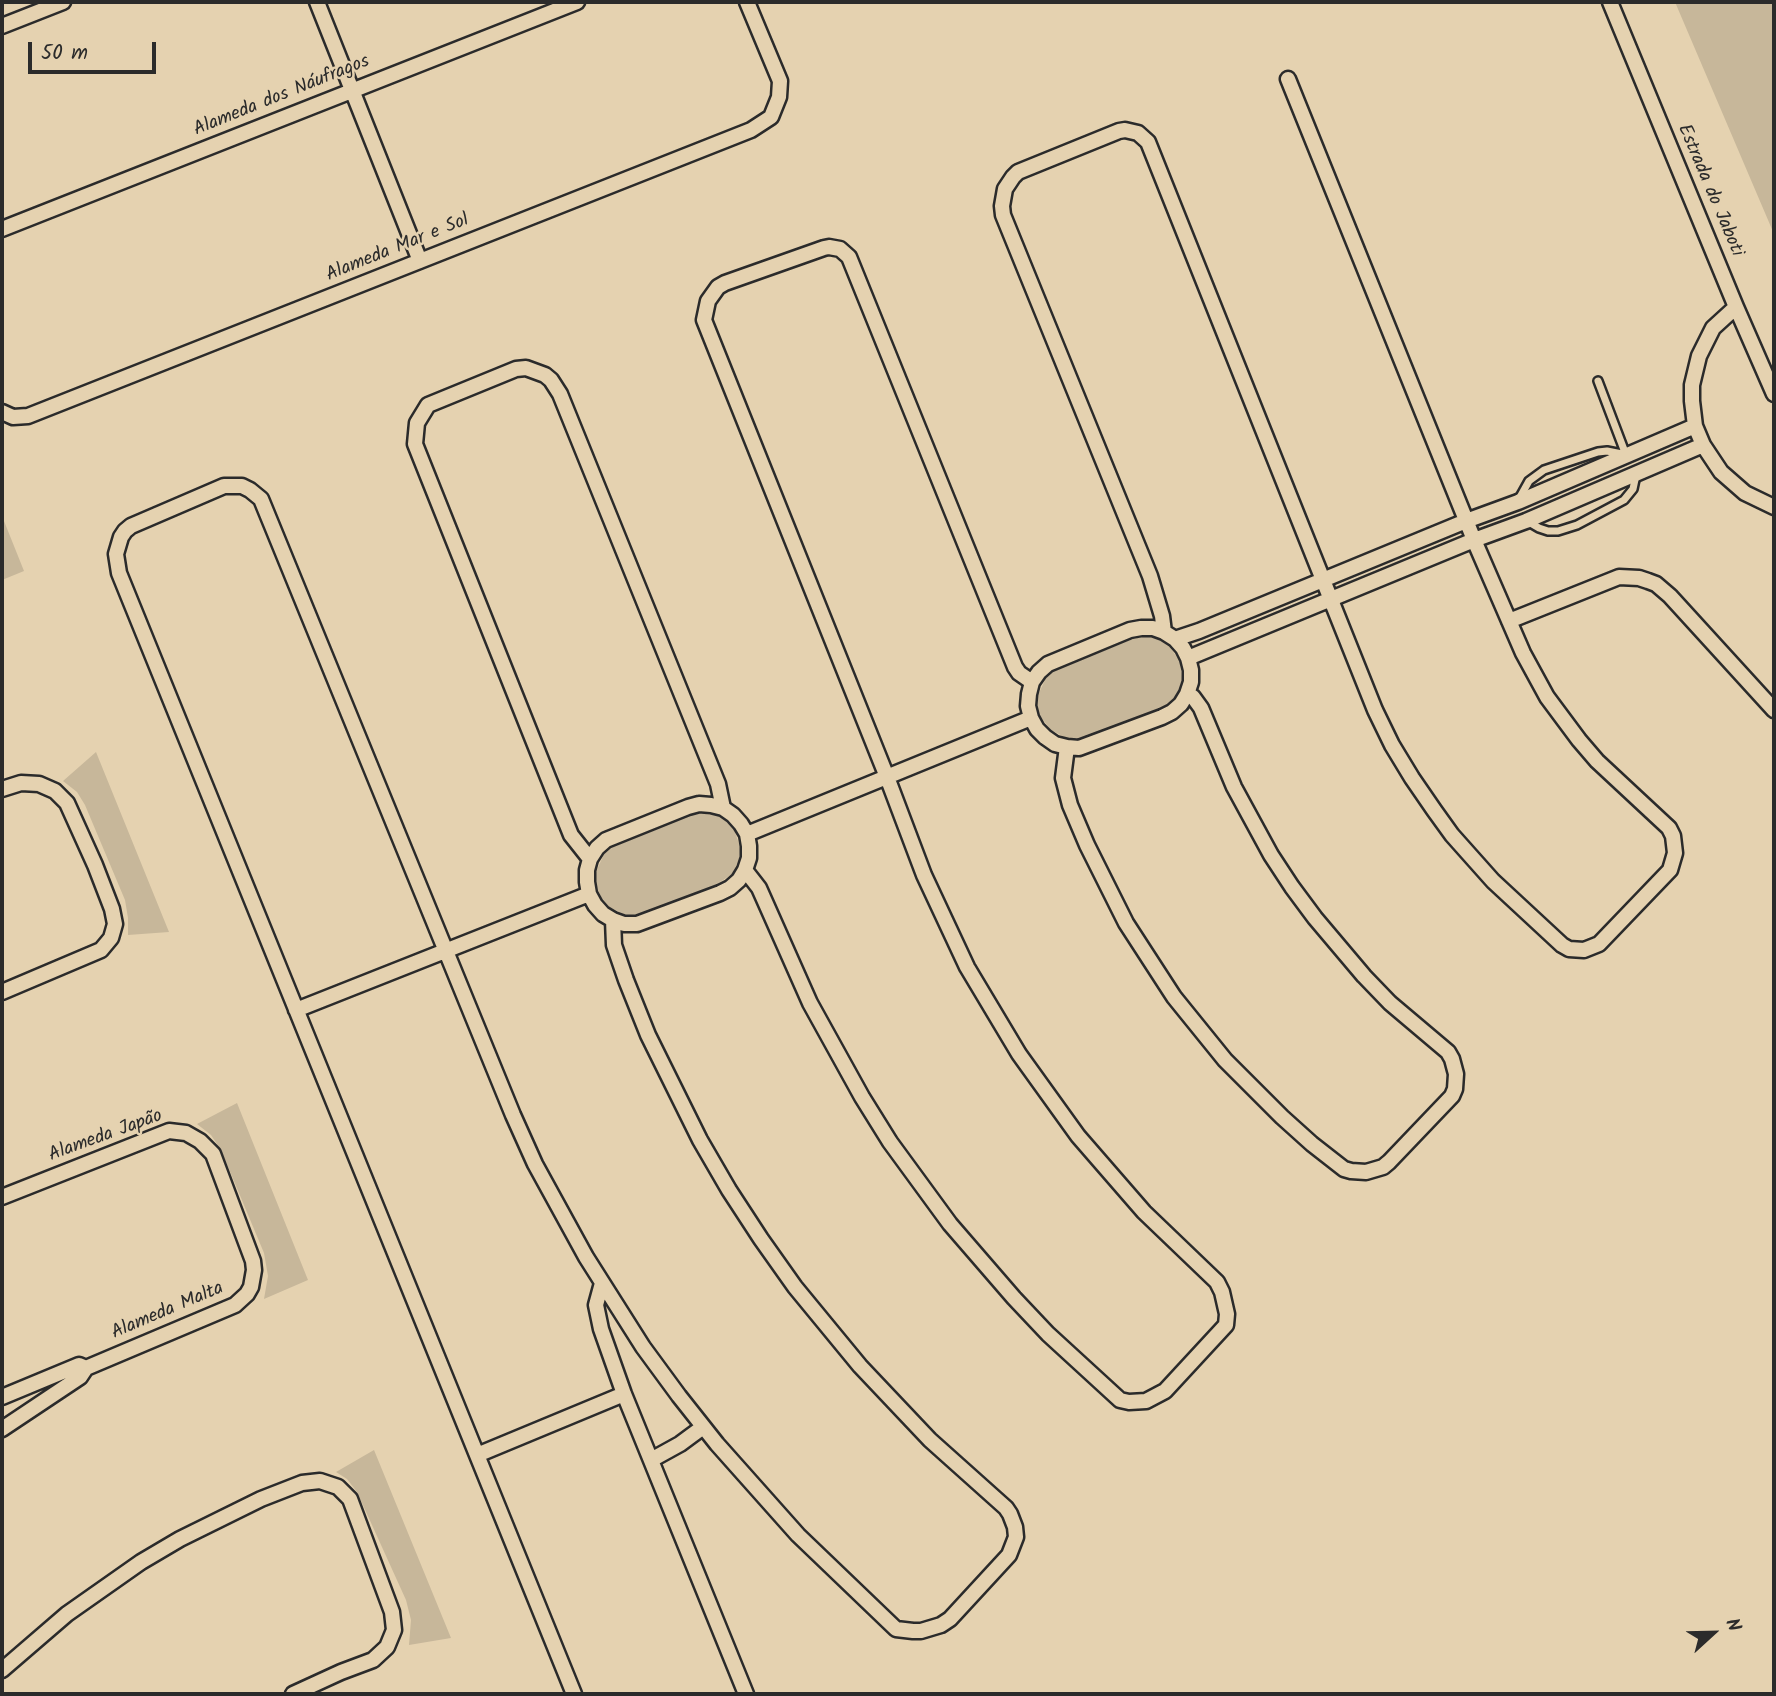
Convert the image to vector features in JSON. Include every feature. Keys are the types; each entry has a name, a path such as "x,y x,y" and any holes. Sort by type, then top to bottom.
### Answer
{"street":[{"path":"2,26 63,2"},
{"path":"317,2 420,261"},
{"name":"Alameda dos Náufragos","path":"2,229 577,2"},
{"name":"Alameda Mar e Sol","path":"2,412 13,417 28,416 751,130 771,117 779,97 780,81 747,2"},
{"name":"Estrada do Jaboti","path":"1610,2 1774,394"},
{"path":"1288,79 1466,521 1534,675 1567,726 1597,761 1669,828 1675,853 1670,870 1605,939 1584,950 1569,948 1562,945 1493,881 1452,835 1412,778 1375,710 1330,600 1323,581 1148,142 1138,133 1125,130 1018,172 1005,189 1003,215 1150,576 1162,616 1170,635 1183,648 1188,658 1191,682 1181,704 1162,717 1079,748 1055,744 1045,737 1037,729 1028,706 1032,682 1048,664 1141,628 1153,628 1170,635 1199,631 1323,581 1466,521 1518,502 1695,426"},
{"path":"745,870 759,887 810,1003 862,1097 890,1142 950,1224 1031,1316 1120,1399 1129,1402 1146,1401 1165,1391 1226,1325 1227,1314 1222,1292 1217,1282 1144,1212 1110,1175 1047,1096 967,967 923,875 887,777 704,320 705,307 718,287 824,248 841,250 849,257 1015,667 1032,682"},
{"path":"1736,307 1713,328 1699,356 1692,385 1695,426 1703,445 1721,472 1759,501 1774,507"},
{"path":"590,859 571,835 415,444 417,423 428,405 516,369 526,368 545,375 560,394 718,784 723,808"},
{"path":"1188,658 1703,445"},
{"path":"1626,455 1623,466 1628,473 1636,473"},
{"path":"574,1694 116,564 121,537 131,526 224,486 232,485 250,490 261,499 518,1128 560,1211 602,1283 643,1347 703,1427 798,1535 896,1629 921,1631 941,1625 950,1619 1009,1555 1016,1537 1013,1520 1006,1508 930,1440 860,1366 795,1287 729,1190 648,1035 614,946 613,920"},
{"path":"1518,502 1526,520"},
{"path":"1509,621 1619,578 1648,581 1670,596 1774,710"},
{"path":"1067,747 1063,778 1070,805 1087,845 1126,923 1174,997 1225,1060 1312,1144 1344,1169 1367,1172 1383,1167 1452,1096 1456,1074 1452,1059 1364,976 1307,908 1271,855 1223,763 1201,708 1187,694"},
{"path":"747,834 1031,718"},
{"path":"2,789 12,785 38,784 55,791 67,803 114,916 114,931 107,945 94,954 2,992"},
{"path":"699,804 723,808 733,815 747,834 749,858 745,870 739,880 720,893 637,924 625,924 603,914 589,894 586,882 590,859 606,840 688,807 699,804"},
{"path":"296,1010 589,894"},
{"name":"Alameda Japão","path":"2,1197 169,1130 193,1136 207,1147 213,1154 229,1199"},
{"name":"Alameda Malta","path":"2,1429 80,1377 86,1368 235,1305 247,1294 253,1279 253,1261 229,1199"},
{"path":"602,1283 596,1305 601,1329 624,1394 746,1694"},
{"name":"Alameda Malta","path":"2,1397 79,1365 86,1368"},
{"path":"477,1455 624,1394"},
{"path":"651,1460 703,1427"},
{"path":"2,1670 67,1614 141,1562 180,1539 261,1499 302,1483 320,1481 338,1487 351,1499 392,1612 394,1630 387,1647 373,1660 293,1694"}],"lane":[{"path":"1598,381 1626,455"},
{"path":"1526,520 1548,531 1577,525 1624,500 1633,488 1636,473"}],"shaded area":[{"path":"1675,2 1774,2 1774,234"},
{"path":"2,516 24,571 2,580"},
{"path":"1142,637 1161,640 1180,661 1182,680 1174,698 1158,709 1078,739 1068,739 1051,730 1039,715 1037,705 1038,695 1046,678 1053,671"},
{"path":"96,752 169,932 128,935 125,900 85,805 77,792 63,781"},
{"path":"700,813 719,816 734,829 740,857 732,874 716,885 636,915 626,915 609,907 602,900 595,882 596,872 604,854 611,848"},
{"path":"237,1103 308,1280 264,1299 268,1276 264,1253 221,1150 211,1135 197,1124"},
{"path":"374,1450 451,1638 409,1645 411,1620 406,1600 357,1492 347,1479 336,1472"}]}
